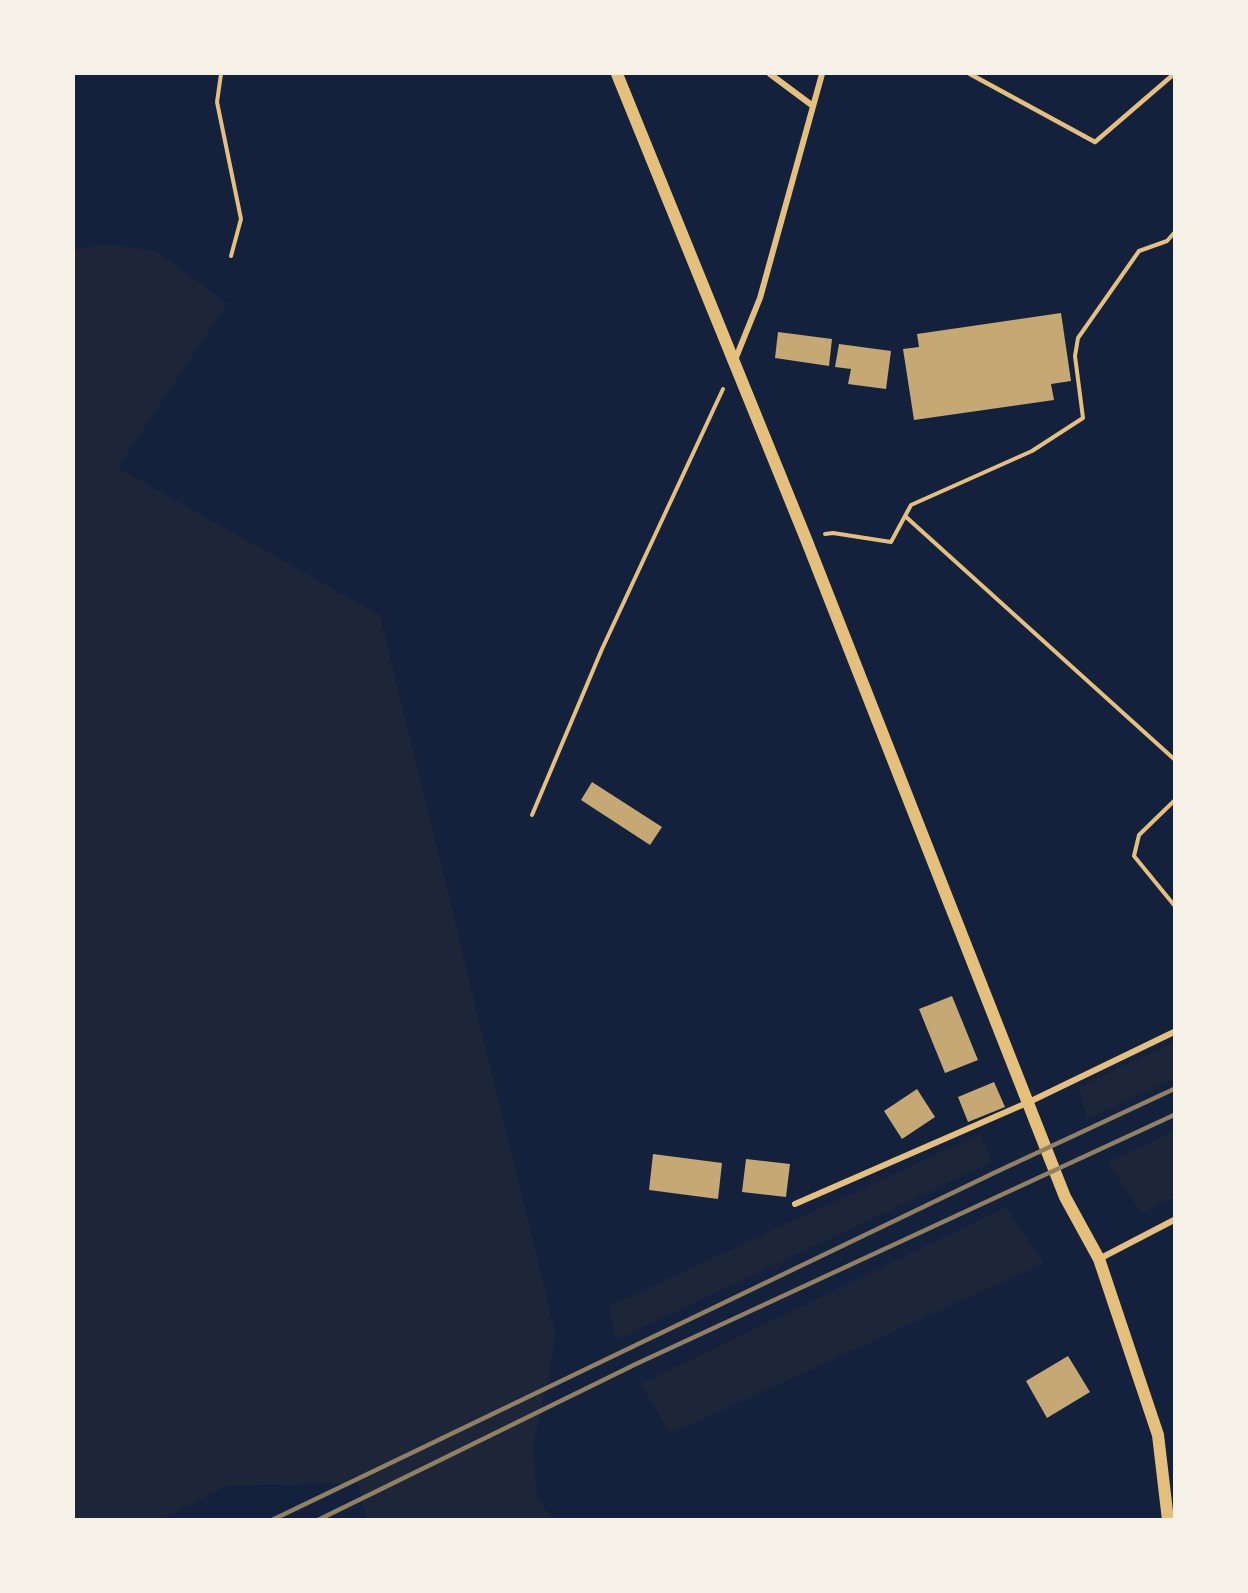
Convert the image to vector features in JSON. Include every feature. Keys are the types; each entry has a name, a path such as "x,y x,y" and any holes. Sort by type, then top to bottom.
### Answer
{"main road":[{"path":"617,74 806,539 1065,1197 1099,1258 1158,1435 1168,1520"}],"street":[{"path":"770,74 813,106"},
{"path":"734,363 760,298 822,74"},
{"path":"795,1204 1029,1102 1174,1032"},
{"path":"1099,1258 1174,1220"}],"lane":[{"path":"970,74 1095,142 1174,74"}],"path":[{"path":"221,74 217,102 242,219 231,256"},
{"path":"806,539 833,533 891,542 911,505 1032,451 1083,418 1075,356 1078,338 1139,251 1167,241 1174,233"},
{"path":"532,815 602,649 734,363"},
{"path":"905,516 1174,759"},
{"path":"1174,801 1139,835 1134,855 1174,905"}],"shaded area":[{"path":"107,244 156,251 227,303 118,468 380,615 555,1332 551,1365 533,1446 537,1498 553,1519 366,1519 358,1483 226,1486 163,1519 74,1519 74,250"},
{"path":"1174,1042 1174,1079 1087,1119 1079,1087"},
{"path":"1174,1131 1174,1197 1141,1213 1108,1162"},
{"path":"980,1134 992,1162 616,1340 609,1306"},
{"path":"1006,1207 1044,1263 670,1434 641,1384"}],"building":[{"path":"1061,313 1071,381 1051,384 1054,400 914,420 903,349 919,347 917,334"},
{"path":"778,332 832,339 829,366 775,358"},
{"path":"839,344 891,351 886,389 848,384 851,369 835,367"},
{"path":"592,782 662,827 650,845 581,800"},
{"path":"952,996 978,1060 945,1073 919,1009"},
{"path":"994,1082 1005,1107 968,1122 958,1097"},
{"path":"917,1089 935,1117 902,1139 884,1111"},
{"path":"653,1154 722,1163 718,1199 649,1190"},
{"path":"746,1159 790,1164 786,1197 742,1192"},
{"path":"1068,1356 1090,1392 1047,1418 1026,1381"}],"railway":[{"path":"272,1520 996,1172 1174,1089"},
{"path":"318,1520 636,1364 1174,1115"}]}
